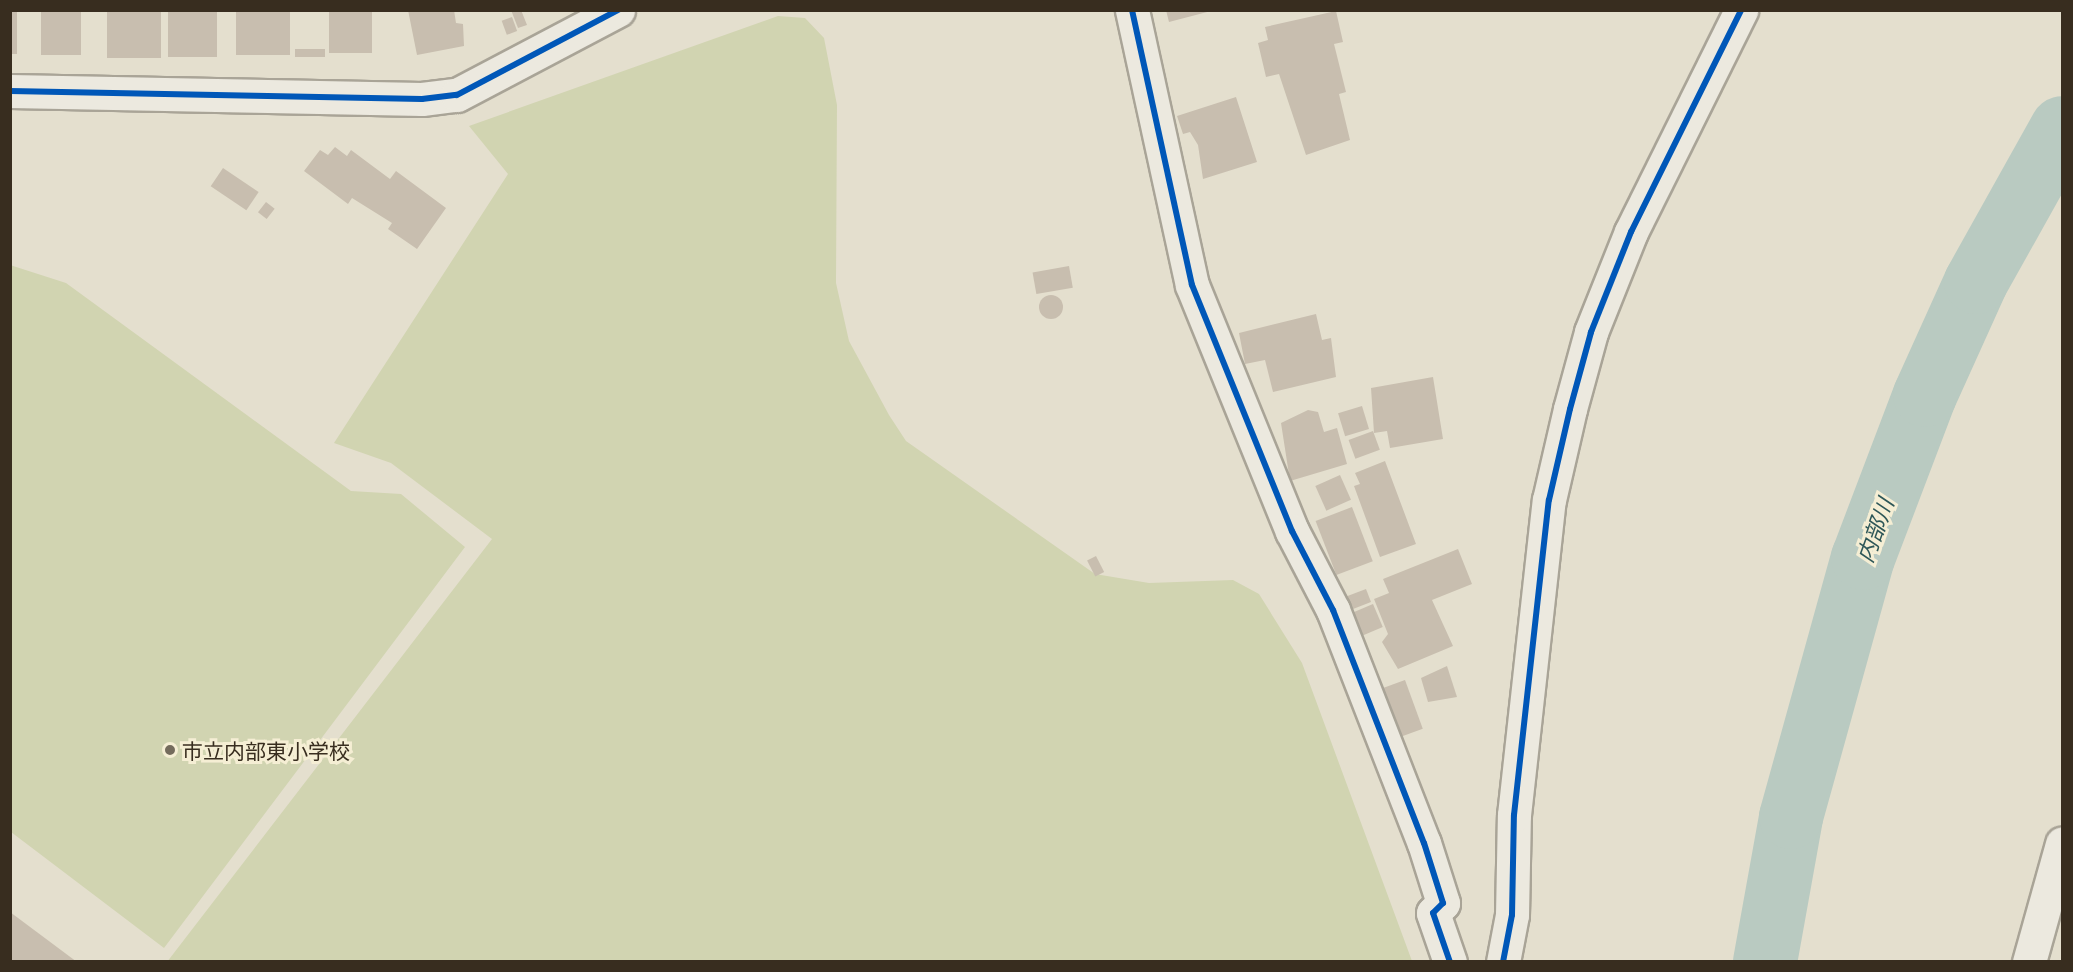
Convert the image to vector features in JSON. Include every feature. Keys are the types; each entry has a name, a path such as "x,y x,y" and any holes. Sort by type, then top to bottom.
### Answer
{"street":[{"path":"10,91 422,99 457,95 618,10"},
{"path":"1132,10 1192,285 1292,531 1333,610 1424,843 1443,903 1433,914 1450,962"},
{"path":"1503,962 1512,915 1514,815 1549,500 1570,409 1591,332 1631,232 1741,10"},
{"path":"2029,962 2062,844"}],"green space":[{"path":"778,16 805,18 824,38 837,105 836,283 849,341 889,415 906,441 1095,574 1149,583 1233,580 1259,594 1302,663 1412,961 167,962 492,539 391,463 334,443 508,174 469,126"},
{"name":"市立内部東小学校","path":"10,265 66,283 351,491 401,494 465,547 164,948 11,832"}],"building":[{"path":"10,10 17,10 17,54 10,54"},
{"path":"41,10 81,10 81,55 41,55"},
{"path":"107,10 161,10 161,58 107,58"},
{"path":"168,10 217,10 217,57 168,57"},
{"path":"236,10 290,10 290,55 236,55"},
{"path":"329,10 372,10 372,53 329,53"},
{"path":"408,10 454,10 456,23 463,24 464,46 417,55"},
{"path":"511,10 521,10 527,25 518,28"},
{"path":"1166,10 1211,10 1211,11 1169,22"},
{"path":"1336,11 1343,42 1334,44 1346,92 1339,94 1350,140 1306,155 1279,74 1266,77 1258,43 1268,40 1265,27"},
{"path":"512,17 517,31 507,35 502,21"},
{"path":"295,49 325,49 325,57 295,57"},
{"path":"1236,97 1257,162 1203,179 1198,145 1190,132 1183,134 1177,116"},
{"path":"335,147 347,156 351,150 390,179 396,171 446,208 417,249 388,229 392,223 352,198 348,204 304,171 320,150 328,155"},
{"path":"223,168 259,192 246,210 211,186"},
{"path":"266,202 275,209 267,219 258,212"},
{"path":"1069,266 1073,288 1036,294 1033,272"},
{"path":"1051,295 1056,296 1062,302 1062,312 1056,318 1051,319 1046,318 1040,312 1039,307 1040,302 1046,296"},
{"path":"1316,314 1322,340 1331,338 1336,377 1273,392 1265,360 1245,364 1239,333"},
{"path":"1433,377 1443,439 1390,448 1387,431 1374,433 1371,388"},
{"path":"1362,406 1369,429 1345,436 1338,413"},
{"path":"1308,410 1318,412 1324,432 1337,428 1347,464 1290,481 1281,423"},
{"path":"1373,431 1380,450 1355,459 1349,440"},
{"path":"1385,461 1416,544 1380,557 1354,486 1360,484 1355,473"},
{"path":"1340,475 1351,500 1326,511 1315,486"},
{"path":"1352,507 1373,561 1336,575 1316,521"},
{"path":"1458,549 1472,584 1432,600 1453,646 1398,669 1382,642 1388,634 1374,599 1389,593 1383,579"},
{"path":"1096,556 1104,572 1095,577 1087,561"},
{"path":"1366,589 1371,602 1349,611 1344,598"},
{"path":"1373,604 1383,627 1360,637 1350,614"},
{"path":"1447,666 1457,697 1428,702 1421,678"},
{"path":"1405,680 1423,729 1397,738 1380,689"},
{"path":"10,912 77,962 10,962"}],"waterway":[{"name":"内部川","path":"1765,962 1791,817 1863,558 1925,395 1976,282 2062,128"}],"cycle path":[{"path":"10,91 422,99 457,95 618,10"},
{"path":"1132,10 1192,285 1292,531 1333,610 1424,843 1443,903 1433,913 1450,962"},
{"path":"1503,962 1512,915 1514,815 1549,500 1570,409 1591,332 1631,232 1741,10"}],"place":[{"name":"市立内部東小学校","path":"170,750"}]}
